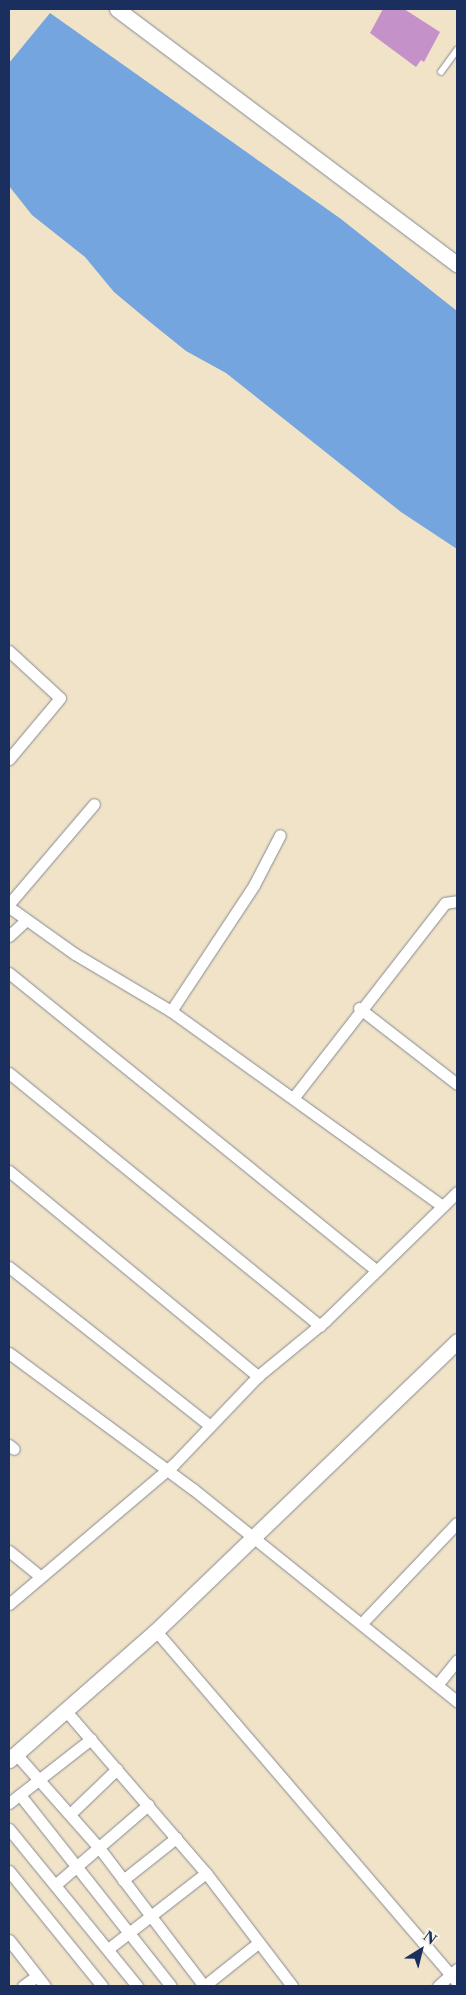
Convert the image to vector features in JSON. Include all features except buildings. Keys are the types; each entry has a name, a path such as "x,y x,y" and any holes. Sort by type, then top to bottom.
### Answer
{"street":[{"path":"117,9 457,264"},
{"path":"9,651 60,698 9,759"},
{"path":"94,804 9,905 25,920 171,1011 294,1097 441,1205"},
{"path":"171,1011 254,885 280,835"},
{"path":"294,1097 360,1008 445,903 457,901"},
{"path":"9,936 25,920"},
{"path":"9,973 374,1269"},
{"path":"360,1008 457,1084"},
{"path":"9,1073 320,1326"},
{"path":"9,1171 258,1376"},
{"path":"9,1604 166,1471 258,1376 320,1326 374,1269 457,1192"},
{"path":"9,1267 209,1425"},
{"path":"258,1943 204,1986 100,1849 39,1780 12,1757 156,1631 454,1348"},
{"path":"9,1353 254,1539 362,1623 457,1701"},
{"path":"362,1623 457,1523"},
{"path":"9,1551 40,1576"},
{"path":"156,1631 455,1976 438,1986"},
{"path":"437,1685 457,1660"},
{"path":"66,1711 206,1873 292,1986"},
{"path":"9,1804 91,1739"},
{"path":"70,1814 117,1769"},
{"path":"20,1795 171,1986"},
{"path":"55,1885 100,1849 148,1805"},
{"path":"9,1829 137,1986"},
{"path":"123,1880 176,1838"},
{"path":"9,1871 102,1986"},
{"path":"108,1949 206,1873"},
{"path":"9,1940 45,1986"},
{"path":"23,1986 37,1976"}],"lane":[{"path":"441,72 457,50"}],"water":[{"path":"50,13 341,219 457,311 457,549 401,512 226,373 186,351 150,322 114,292 85,257 32,215 9,186 9,63"}]}
